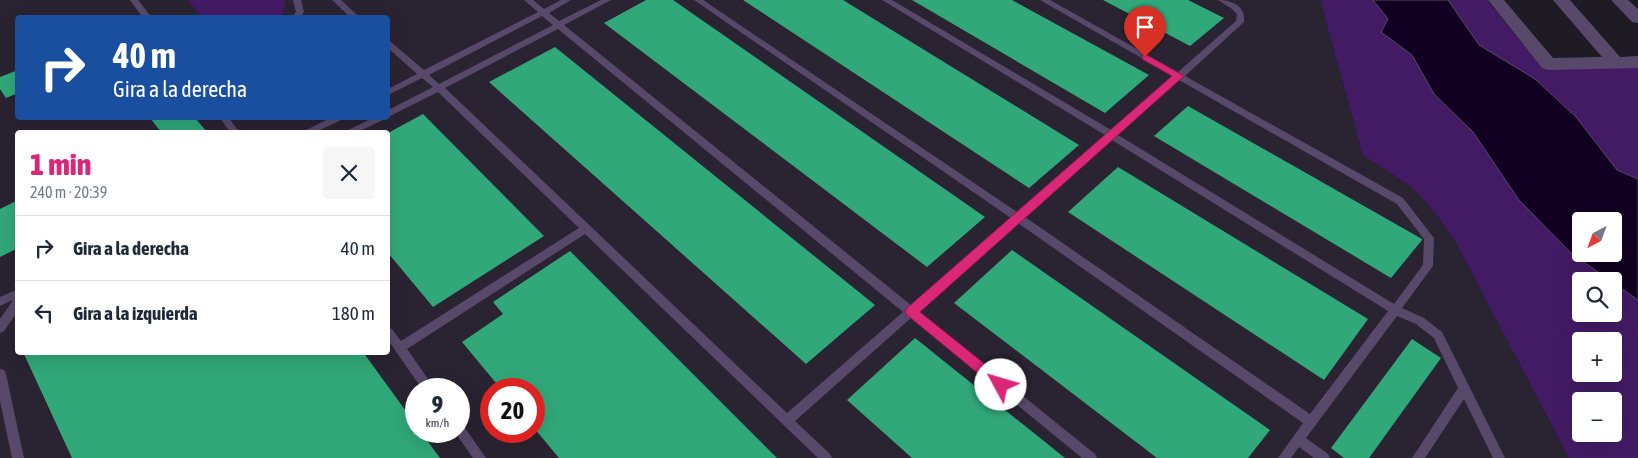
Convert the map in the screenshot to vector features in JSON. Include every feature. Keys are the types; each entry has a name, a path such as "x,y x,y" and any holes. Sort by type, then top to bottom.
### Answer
{"street":[{"path":"1496,0 1548,64 1638,62"},
{"path":"1561,0 1616,63"},
{"path":"1619,0 1638,18"}],"lane":[{"path":"134,0 146,15"},
{"path":"296,0 300,12 298,15"},
{"path":"336,0 353,15"},
{"path":"528,0 1091,458"},
{"path":"390,91 566,0"},
{"path":"390,113 607,0"},
{"path":"698,0 1018,218 1312,422"},
{"path":"886,0 1112,135 1395,310 1420,321 1438,335 1499,458"},
{"path":"1044,0 1400,201 1429,238 1428,266 1284,458"},
{"path":"787,421 1240,22 1241,14 1235,7 1222,0"},
{"path":"390,46 438,87 826,458"},
{"path":"226,120 233,130"},
{"path":"313,130 334,120"},
{"path":"355,130 376,120"},
{"path":"400,348 585,229"},
{"path":"0,302 15,294"},
{"path":"0,328 15,306"},
{"path":"390,335 421,378"},
{"path":"0,374 18,458"},
{"path":"1418,458 1465,388"},
{"path":"1298,439 1324,458"},
{"path":"469,443 480,458"}],"shaded area":[{"path":"0,0 1320,0 1363,155 1412,187 1437,215 1456,243 1569,458 0,458"},
{"path":"188,0 285,0 284,12 282,15 200,15"},
{"path":"1320,0 1487,0 1543,69 1638,66 1638,458 1569,458 1456,243 1437,215 1412,187 1363,155"},
{"path":"1373,0 1448,0 1479,45 1535,79 1576,117 1617,170 1638,179 1638,300 1622,289 1622,272 1598,272 1584,262 1622,262 1622,212 1572,212 1571,253 1519,200 1473,132 1434,94 1412,55 1381,32 1388,19"}],"building":[{"path":"646,0 673,0 985,217 927,267 604,23"},
{"path":"743,0 843,0 1079,145 1029,188"},
{"path":"912,0 1012,0 1149,75 1105,113"},
{"path":"1103,0 1188,0 1224,18 1190,46"},
{"path":"555,47 875,305 806,364 489,82"},
{"path":"15,71 15,94 6,98 0,89 0,77"},
{"path":"1188,106 1422,240 1391,278 1154,136"},
{"path":"423,114 544,236 433,307 390,255 390,132"},
{"path":"152,120 197,120 205,130 159,130"},
{"path":"1118,167 1368,319 1324,380 1068,212"},
{"path":"15,202 15,250 0,257 0,209"},
{"path":"1012,250 1270,430 1248,458 1157,458 954,303"},
{"path":"570,251 777,458 559,458 545,441 545,378 492,378 462,342 503,314 493,302"},
{"path":"915,338 1065,458 912,458 847,400"},
{"path":"1412,339 1441,358 1369,458 1344,458 1331,448"},
{"path":"24,355 365,355 405,410 405,443 429,443 440,458 72,458"}],"route":[{"path":"1001,385 911,312 1179,76 1145,57"}]}
